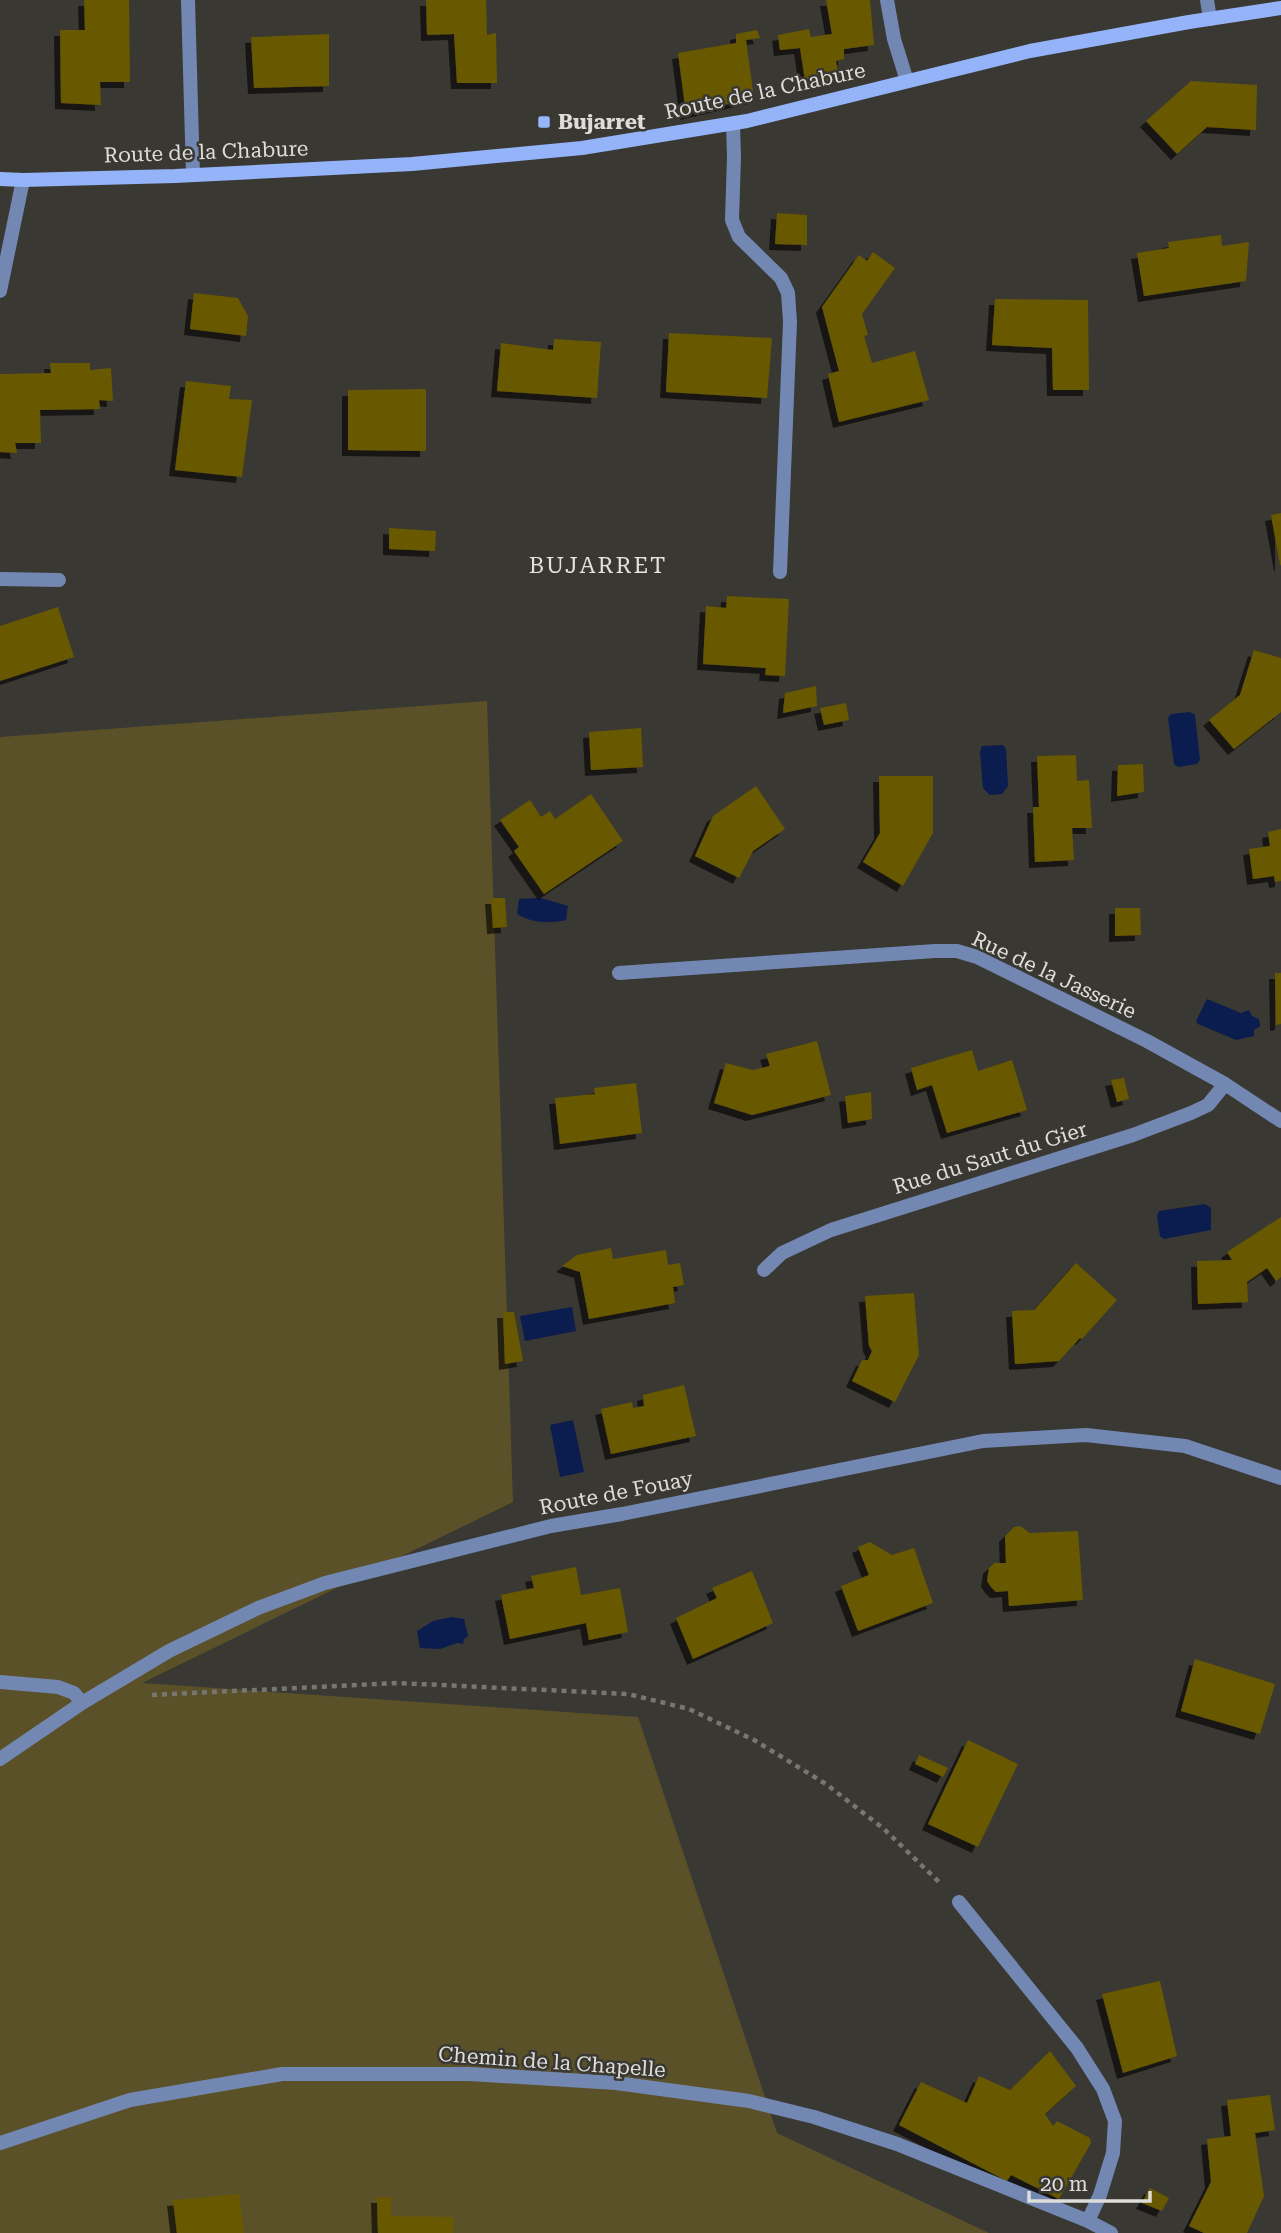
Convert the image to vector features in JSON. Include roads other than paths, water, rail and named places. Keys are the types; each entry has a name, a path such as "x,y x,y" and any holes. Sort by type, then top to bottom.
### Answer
{"main road":[{"name":"Route de la Chabure","path":"0,178 23,180 192,175 412,164 582,148 733,124 1030,51 1281,8"}],"street":[{"path":"188,0 192,175"},
{"path":"887,0 894,39 907,81"},
{"path":"1207,0 1210,19"},
{"path":"733,124 732,220 739,237 781,278 788,293 790,322 780,572"},
{"path":"0,291 23,180"},
{"path":"0,579 59,580"},
{"name":"Rue de la Jasserie","path":"619,973 957,951 977,957 1147,1041 1225,1084 1281,1121"},
{"name":"Rue du Saut du Gier","path":"764,1270 782,1253 831,1230 1133,1135 1191,1113 1208,1104 1225,1084"},
{"name":"Route de Fouay","path":"0,1759 82,1703 169,1651 258,1608 325,1583 551,1526 983,1441 1086,1435 1185,1446 1281,1478"},
{"path":"0,1682 58,1687 74,1693 82,1703"},
{"path":"959,1902 1077,2048 1103,2089 1115,2121 1113,2153 1100,2195 1088,2221"},
{"name":"Chemin de la Chapelle","path":"0,2143 130,2100 282,2074 471,2074 616,2083 749,2101 814,2117 897,2144 1088,2221 1111,2233"}],"water":[{"path":"1190,712 1195,715 1200,760 1197,764 1178,767 1174,764 1168,718 1171,714"},
{"path":"1003,745 1006,749 1008,786 1002,794 990,795 983,788 980,752 982,746"},
{"path":"541,898 568,906 566,920 541,922 517,914 519,899"},
{"path":"1207,999 1241,1013 1249,1010 1252,1016 1259,1019 1260,1026 1254,1030 1254,1036 1236,1040 1198,1024 1196,1021"},
{"path":"1205,1204 1211,1208 1211,1230 1164,1239 1160,1236 1157,1216 1159,1211"},
{"path":"572,1307 576,1331 525,1341 520,1316"},
{"path":"573,1420 584,1472 560,1477 550,1425"},
{"path":"451,1617 464,1619 468,1636 463,1644 457,1643 440,1649 420,1648 417,1631 433,1621"}],"place":[{"name":"Bujarret","path":"544,122"}],"district":[{"name":"BUJARRET","path":"598,565"}]}
